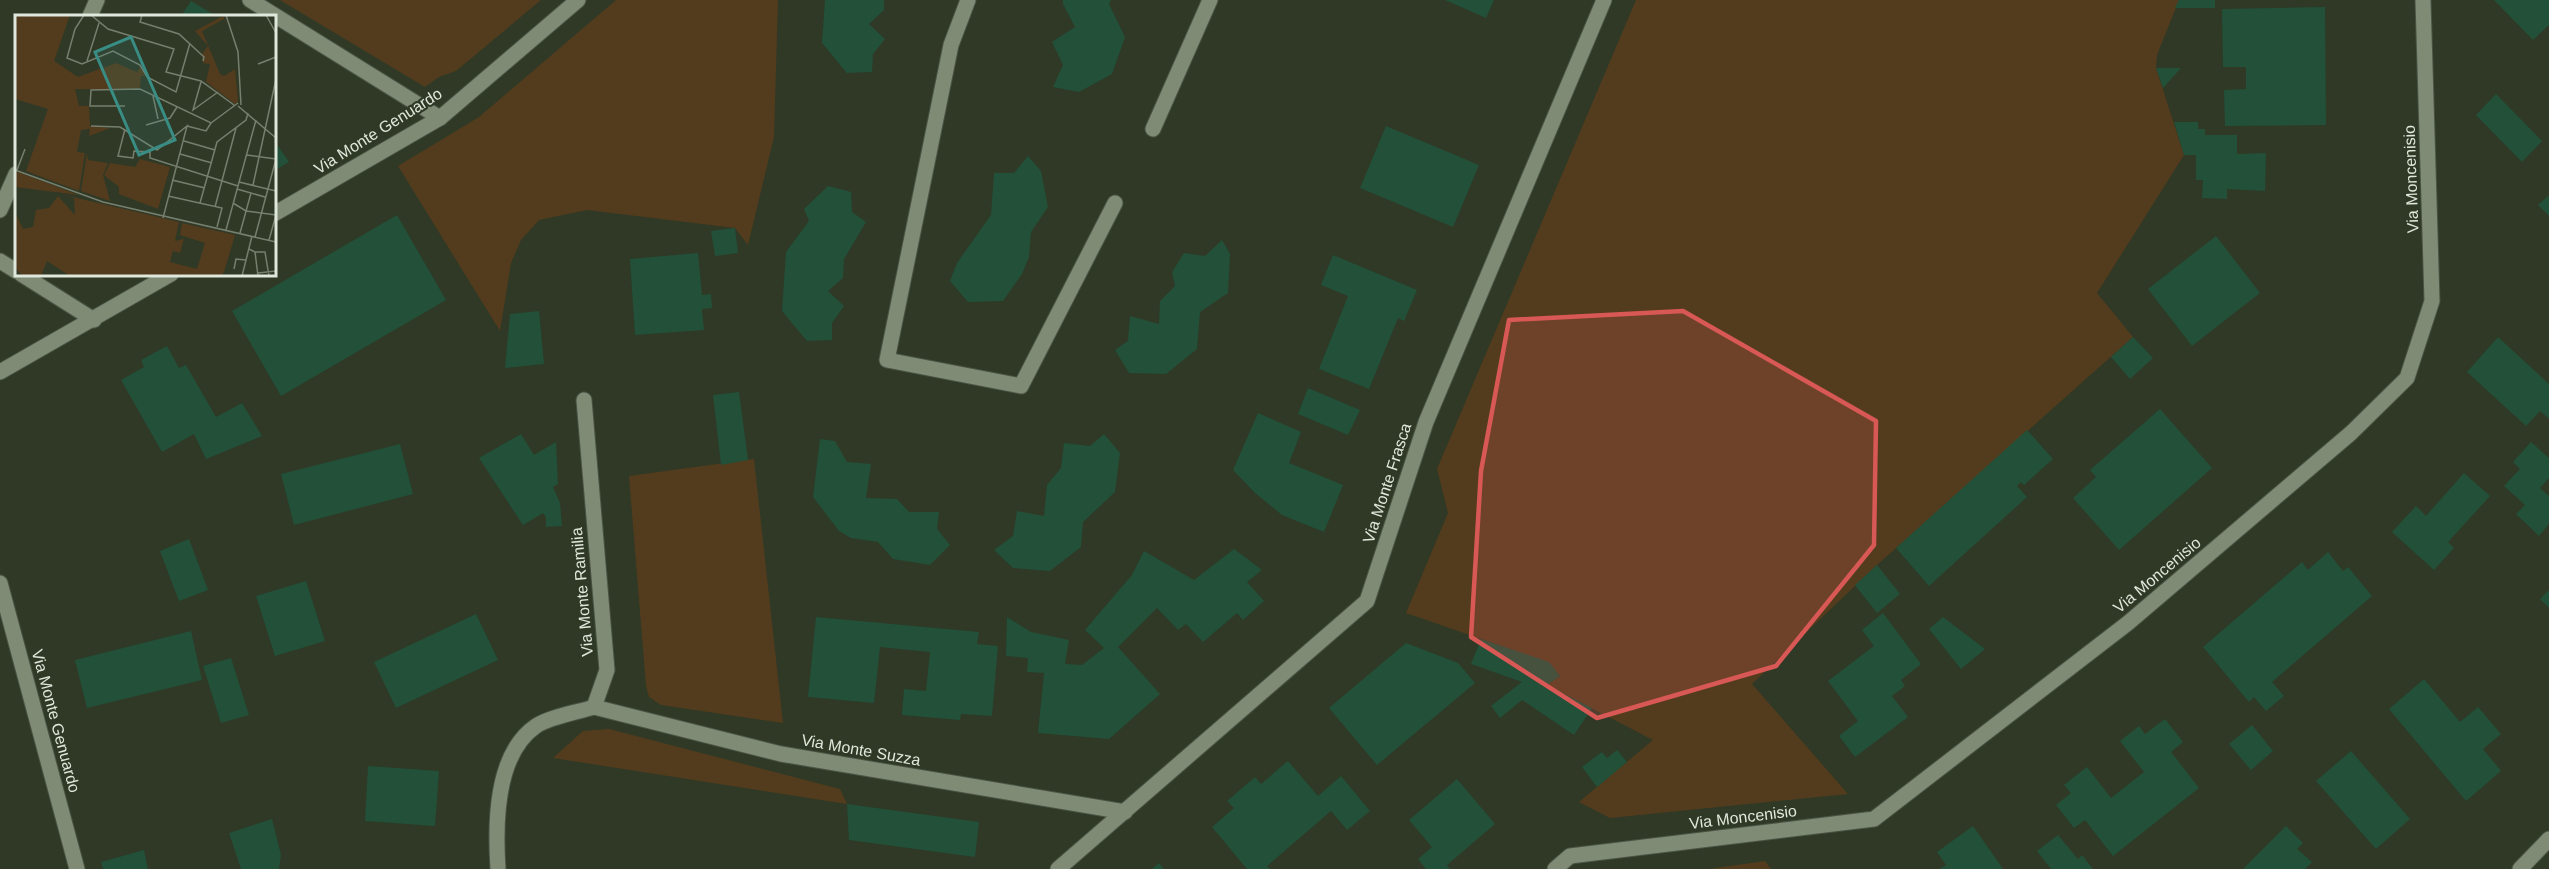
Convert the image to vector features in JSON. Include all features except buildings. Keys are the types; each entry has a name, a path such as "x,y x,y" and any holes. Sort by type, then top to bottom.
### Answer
{"street":[{"path":"90,15 98,0"},
{"path":"250,0 274,15"},
{"name":"Via Monte Genuardo","path":"276,213 440,118 578,0"},
{"path":"968,0 951,45 887,360 1021,386 1115,203"},
{"path":"1153,129 1210,0"},
{"name":"Via Monte Frasca","path":"1058,869 1367,601 1426,422 1604,0"},
{"name":"Via Moncenisio","path":"1555,869 1570,856 1874,819 2128,623 2351,433 2407,378 2432,301 2423,0"},
{"path":"276,16 440,118"},
{"path":"0,210 15,176"},
{"path":"0,261 15,270"},
{"path":"24,276 94,320"},
{"path":"0,372 168,276"},
{"name":"Via Monte Ramilia","path":"584,400 607,670 594,707"},
{"name":"Via Monte Genuardo","path":"0,583 77,869"},
{"path":"498,869 500,783 514,751 537,725 594,707"},
{"name":"Via Monte Suzza","path":"594,707 781,754 1125,812"},
{"path":"2520,869 2549,839"}],"highlighted area":[{"path":"1683,311 1876,421 1874,545 1776,666 1597,718 1471,637 1481,471 1509,320"}],"shaded area":[{"path":"280,0 541,0 456,71 439,77 425,87"},
{"path":"616,0 778,0 774,137 748,245 735,228 587,210 539,220 521,240 511,263 500,331 398,166 479,117"},
{"path":"1636,0 2179,0 2157,55 2156,68 2184,155 2097,293 2133,337 1877,565 1752,684 1848,794 1610,818 1579,802 1653,740 1547,685 1560,676 1548,662 1406,613 1448,513 1437,469"},
{"path":"754,459 783,723 661,705 649,697 646,686 629,476"},
{"path":"609,729 840,789 847,804 553,758 583,731"},
{"path":"1765,861 1771,869 1709,869"}]}
